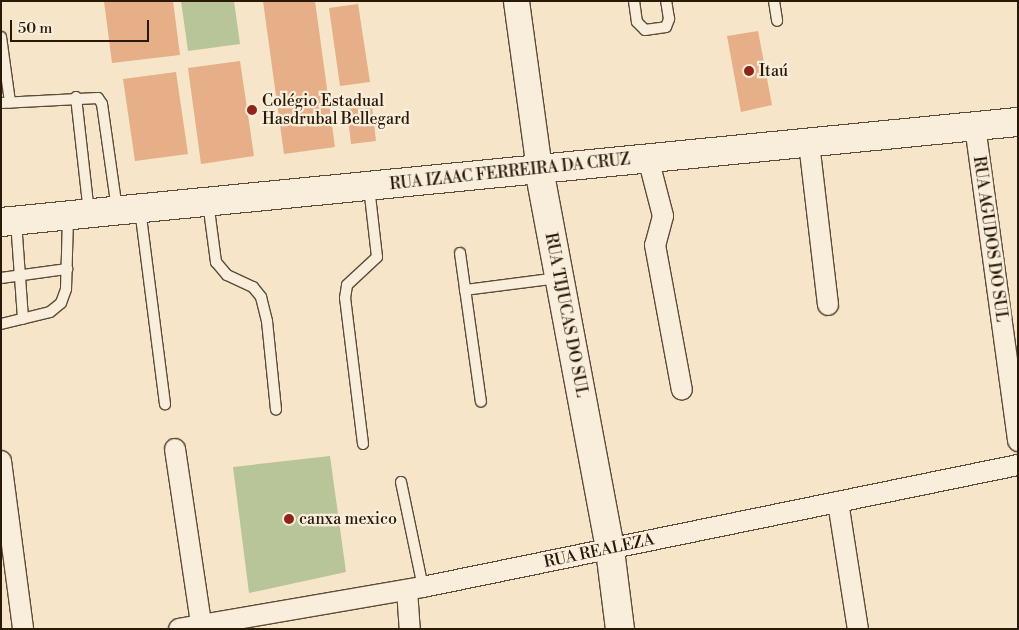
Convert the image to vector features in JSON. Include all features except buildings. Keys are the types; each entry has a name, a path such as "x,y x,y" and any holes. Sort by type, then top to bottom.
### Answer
{"main road":[{"name":"RUA IZAAC FERREIRA DA CRUZ","path":"9,221 1018,122"},
{"name":"RUA TIJUCAS DO SUL","path":"539,169 610,550 620,629"}],"street":[{"name":"RUA TIJUCAS DO SUL","path":"516,1 539,169"},
{"name":"RUA AGUDOS DO SUL","path":"975,126 1018,441"},
{"path":"809,143 828,305"},
{"path":"648,158 663,216 655,244 682,390"},
{"path":"175,449 202,627"},
{"path":"1,461 23,629"},
{"name":"RUA REALEZA","path":"179,629 202,627 415,589 1018,465"},
{"path":"838,502 858,629"},
{"path":"410,629 415,589"}],"lane":[{"path":"634,1 637,22 645,30 666,27 668,19 666,1"},
{"path":"774,1 777,21"},
{"path":"1,37 6,103 92,96 102,104 128,209 166,404"},
{"path":"1,324 50,312 61,302 66,269 79,214 76,97"},
{"path":"363,444 345,298 347,285 377,257 369,186"},
{"path":"208,201 216,262 227,275 253,287 260,297 267,321 276,410"},
{"path":"9,221 20,276 23,318"},
{"path":"460,253 481,402"},
{"path":"1,278 66,269"},
{"path":"466,290 560,278"},
{"path":"401,482 415,589"}],"green space":[{"path":"181,1 234,1 240,44 188,51"},
{"name":"canxa mexico","path":"330,456 346,572 249,593 233,467"}],"place":[{"name":"Itaú","path":"749,71"},
{"name":"Colégio Estadual Hasdrubal Bellegard","path":"252,110"},
{"name":"canxa mexico","path":"289,519"}]}
